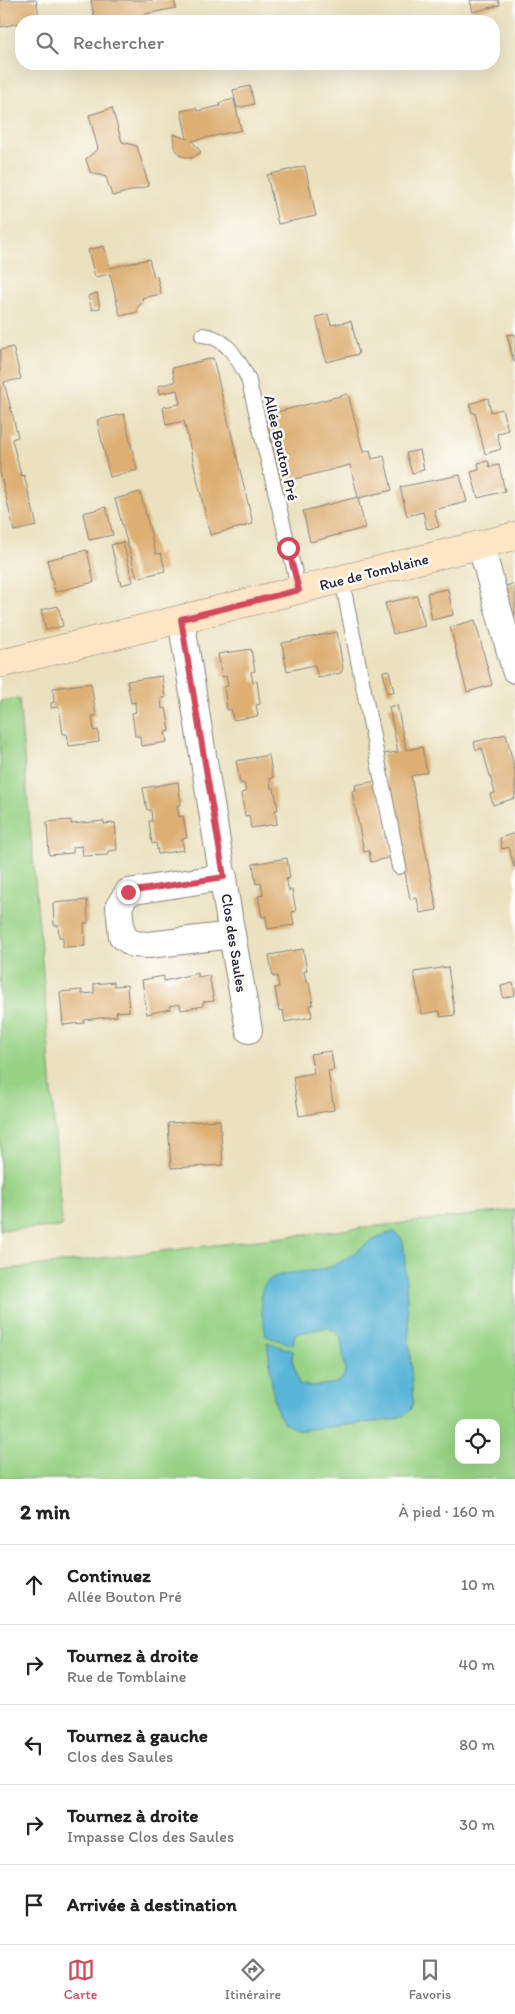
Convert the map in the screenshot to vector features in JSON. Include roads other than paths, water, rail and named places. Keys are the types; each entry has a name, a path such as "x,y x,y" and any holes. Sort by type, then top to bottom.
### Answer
{"main road":[{"name":"Rue de Tomblaine","path":"0,664 481,546 515,536"}],"street":[{"path":"481,546 515,670"},
{"name":"Clos des Saules","path":"181,619 249,1030"},
{"path":"224,877 128,892 119,906 122,936 132,944 149,945 232,935"}],"lane":[{"name":"Allée Bouton Pré","path":"202,335 219,339 236,358 248,378 299,590"},
{"path":"342,580 399,867"}],"water":[{"path":"394,1232 402,1239 404,1248 413,1402 410,1410 405,1415 392,1420 302,1430 291,1427 282,1420 276,1407 267,1342 293,1351 292,1359 299,1384 318,1386 338,1382 343,1376 345,1371 341,1338 339,1334 328,1327 295,1334 293,1345 266,1336 262,1317 262,1289 265,1284 276,1276 333,1266 375,1239"}]}
